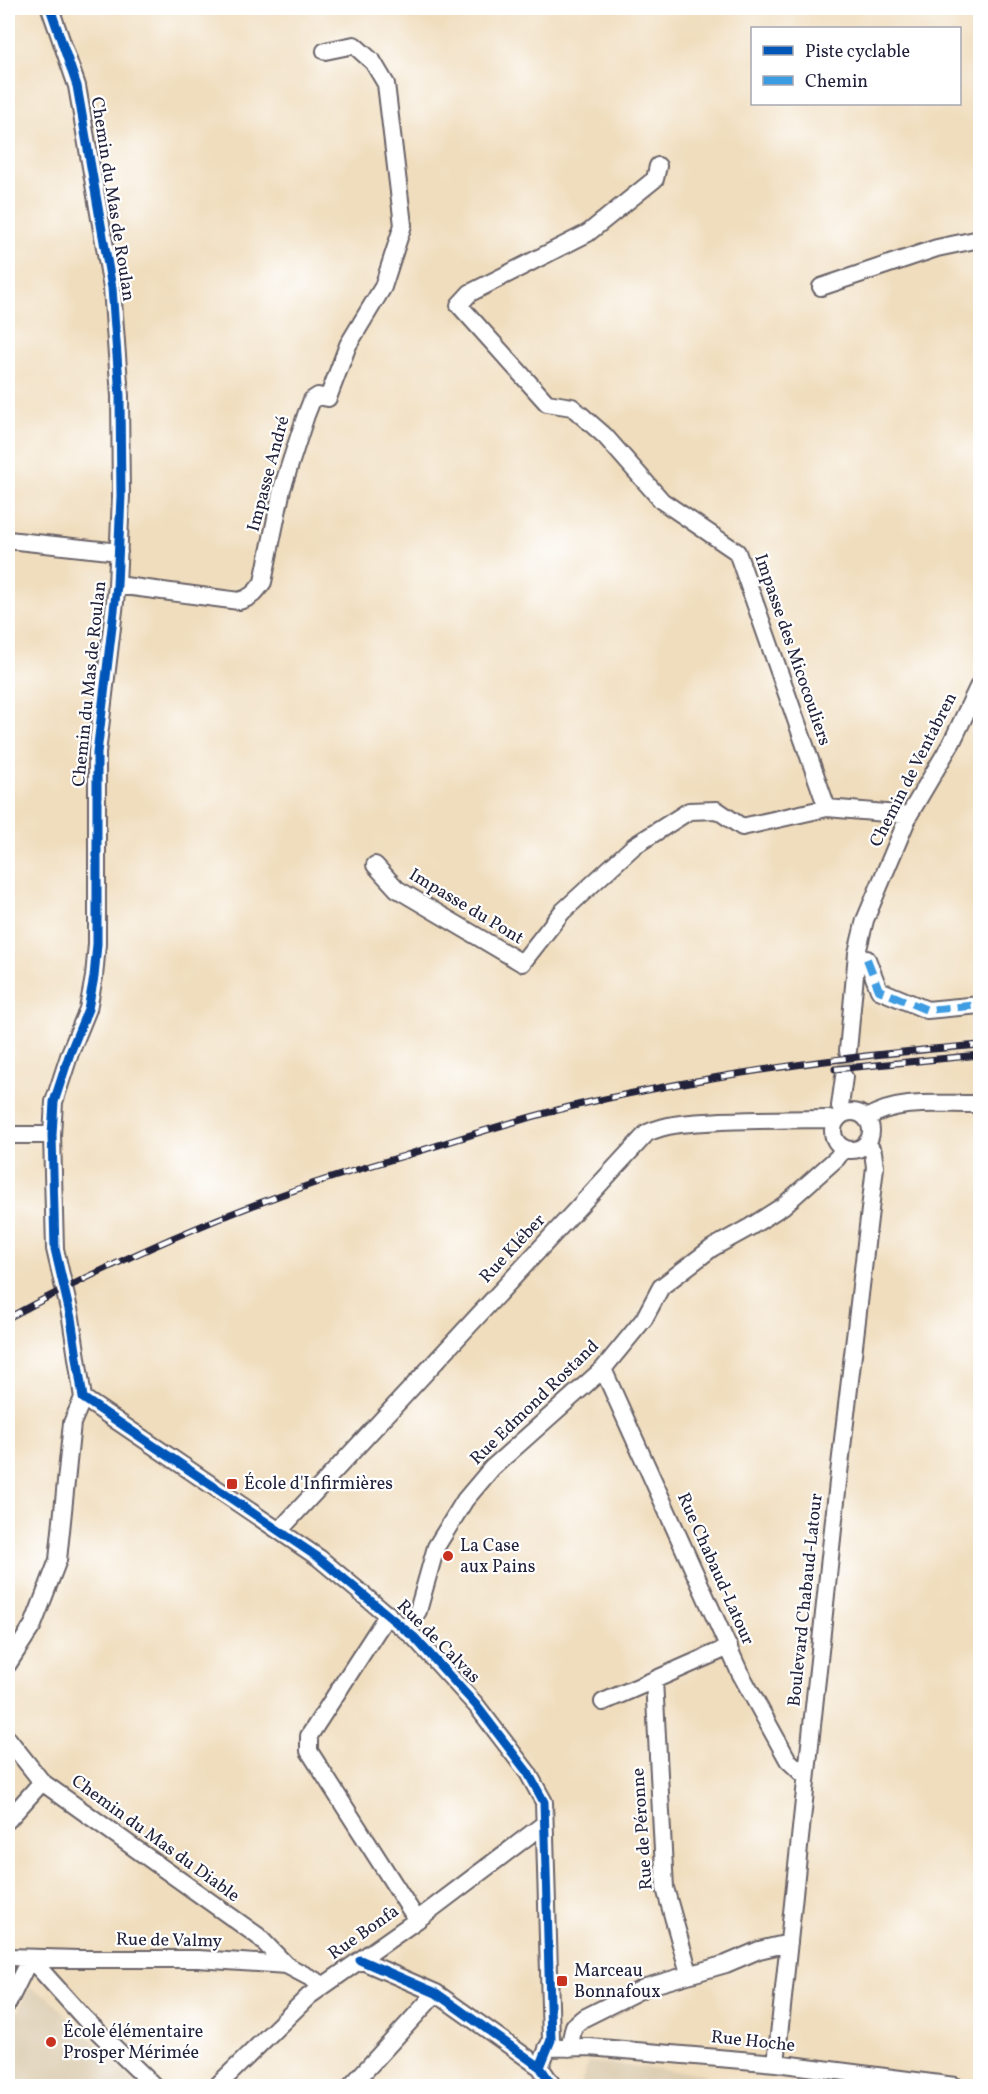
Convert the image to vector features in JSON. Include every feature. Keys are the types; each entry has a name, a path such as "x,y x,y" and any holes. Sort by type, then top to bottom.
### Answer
{"street":[{"name":"Chemin du Mas de Roulan","path":"50,8 77,86 112,288 120,396 121,496 117,585 97,753 94,977 88,1009 54,1102 52,1135 55,1249 71,1317 83,1398"},
{"name":"Impasse André","path":"117,585 239,601 249,598 256,592 263,582 282,489 312,400 318,396 328,398 348,345 383,287 403,225 386,84 373,62 354,45 325,51"},
{"name":"Impasse des Micocouliers","path":"658,166 655,179 588,233 470,293 459,304 547,403 572,407 605,436 662,501 737,552 826,808"},
{"path":"821,287 937,248 981,239"},
{"path":"8,540 119,552"},
{"name":"Chemin de Ventabren","path":"848,1051 857,953 865,920 909,815 952,742 981,683"},
{"name":"Impasse du Pont","path":"375,865 397,889 522,963 562,912 634,846 688,812 717,810 742,827 826,808 909,815"},
{"path":"867,959 879,990 927,1010 981,1005"},
{"path":"844,1077 839,1117 833,1126 836,1141 844,1148 857,1149 867,1142 871,1130 867,1118 878,1111 918,1105 981,1104"},
{"name":"Rue Kléber","path":"279,1531 647,1133 663,1126 682,1123 828,1119 855,1112 867,1118"},
{"path":"8,1135 52,1135"},
{"name":"Boulevard Chabaud-Latour","path":"776,2063 875,1167 873,1152 867,1142"},
{"name":"Rue Edmond Rostand","path":"406,1630 418,1611 436,1547 465,1500 492,1468 603,1369 644,1318 661,1287 712,1248 783,1206 837,1158 844,1148"},
{"name":"Rue Chabaud-Latour","path":"603,1369 740,1671 788,1760 806,1777"},
{"path":"8,1664 33,1625 58,1560 72,1423 83,1398"},
{"name":"Rue de Calvas","path":"83,1398 319,1558 388,1614 415,1638 476,1705 528,1773 544,1802 549,2044"},
{"path":"388,1614 309,1736 309,1751 417,1920"},
{"path":"603,1702 729,1647"},
{"name":"Rue de Péronne","path":"654,1680 665,1888 689,1973"},
{"name":"Chemin du Mas du Diable","path":"8,1739 42,1782 258,1936 286,1965"},
{"path":"8,1820 42,1782"},
{"name":"Rue Bonfa","path":"217,2086 309,1996 417,1920 544,1824"},
{"path":"569,2048 574,2026 582,2019 646,1987 726,1964 759,1950 789,1943"},
{"name":"Rue de Valmy","path":"8,1957 198,1959 286,1965 324,1985"},
{"path":"8,2003 30,1958 84,2018 154,2086"},
{"path":"360,1960 436,1993 540,2067 553,2086"},
{"path":"351,2086 436,1993"},
{"path":"540,2067 549,2044"},
{"name":"Rue Hoche","path":"549,2044 569,2048 589,2047 776,2063 873,2081 955,2086"}],"shaded area":[{"name":"École élémentaire Prosper Mérimée","path":"29,1988 48,1997 139,2086 8,2086 8,2031"},
{"path":"589,2062 705,2074 702,2086 580,2086"}],"tunnel":[{"path":"844,1077 848,1051"}],"railway":[{"path":"8,1318 119,1262 234,1213 323,1180 517,1121 586,1103 684,1083 832,1060 980,1045"},
{"path":"835,1069 980,1055"}],"marked path":[{"path":"867,959 879,990 927,1010 980,1005"}],"cycle path":[{"path":"50,8 77,86 112,288 120,396 121,496 117,585 97,753 97,944 94,977 88,1009 54,1102 52,1135 55,1249 71,1318 83,1398 319,1558 415,1638 476,1705 528,1773 544,1802 551,2040 540,2067"},
{"path":"360,1960 436,1993 540,2067 553,2086"}],"place":[{"name":"École d'Infirmières","path":"232,1484"},
{"name":"La Case aux Pains","path":"448,1556"},
{"name":"Marceau Bonnafoux","path":"562,1981"},
{"name":"École élémentaire Prosper Mérimée","path":"51,2042"}]}
